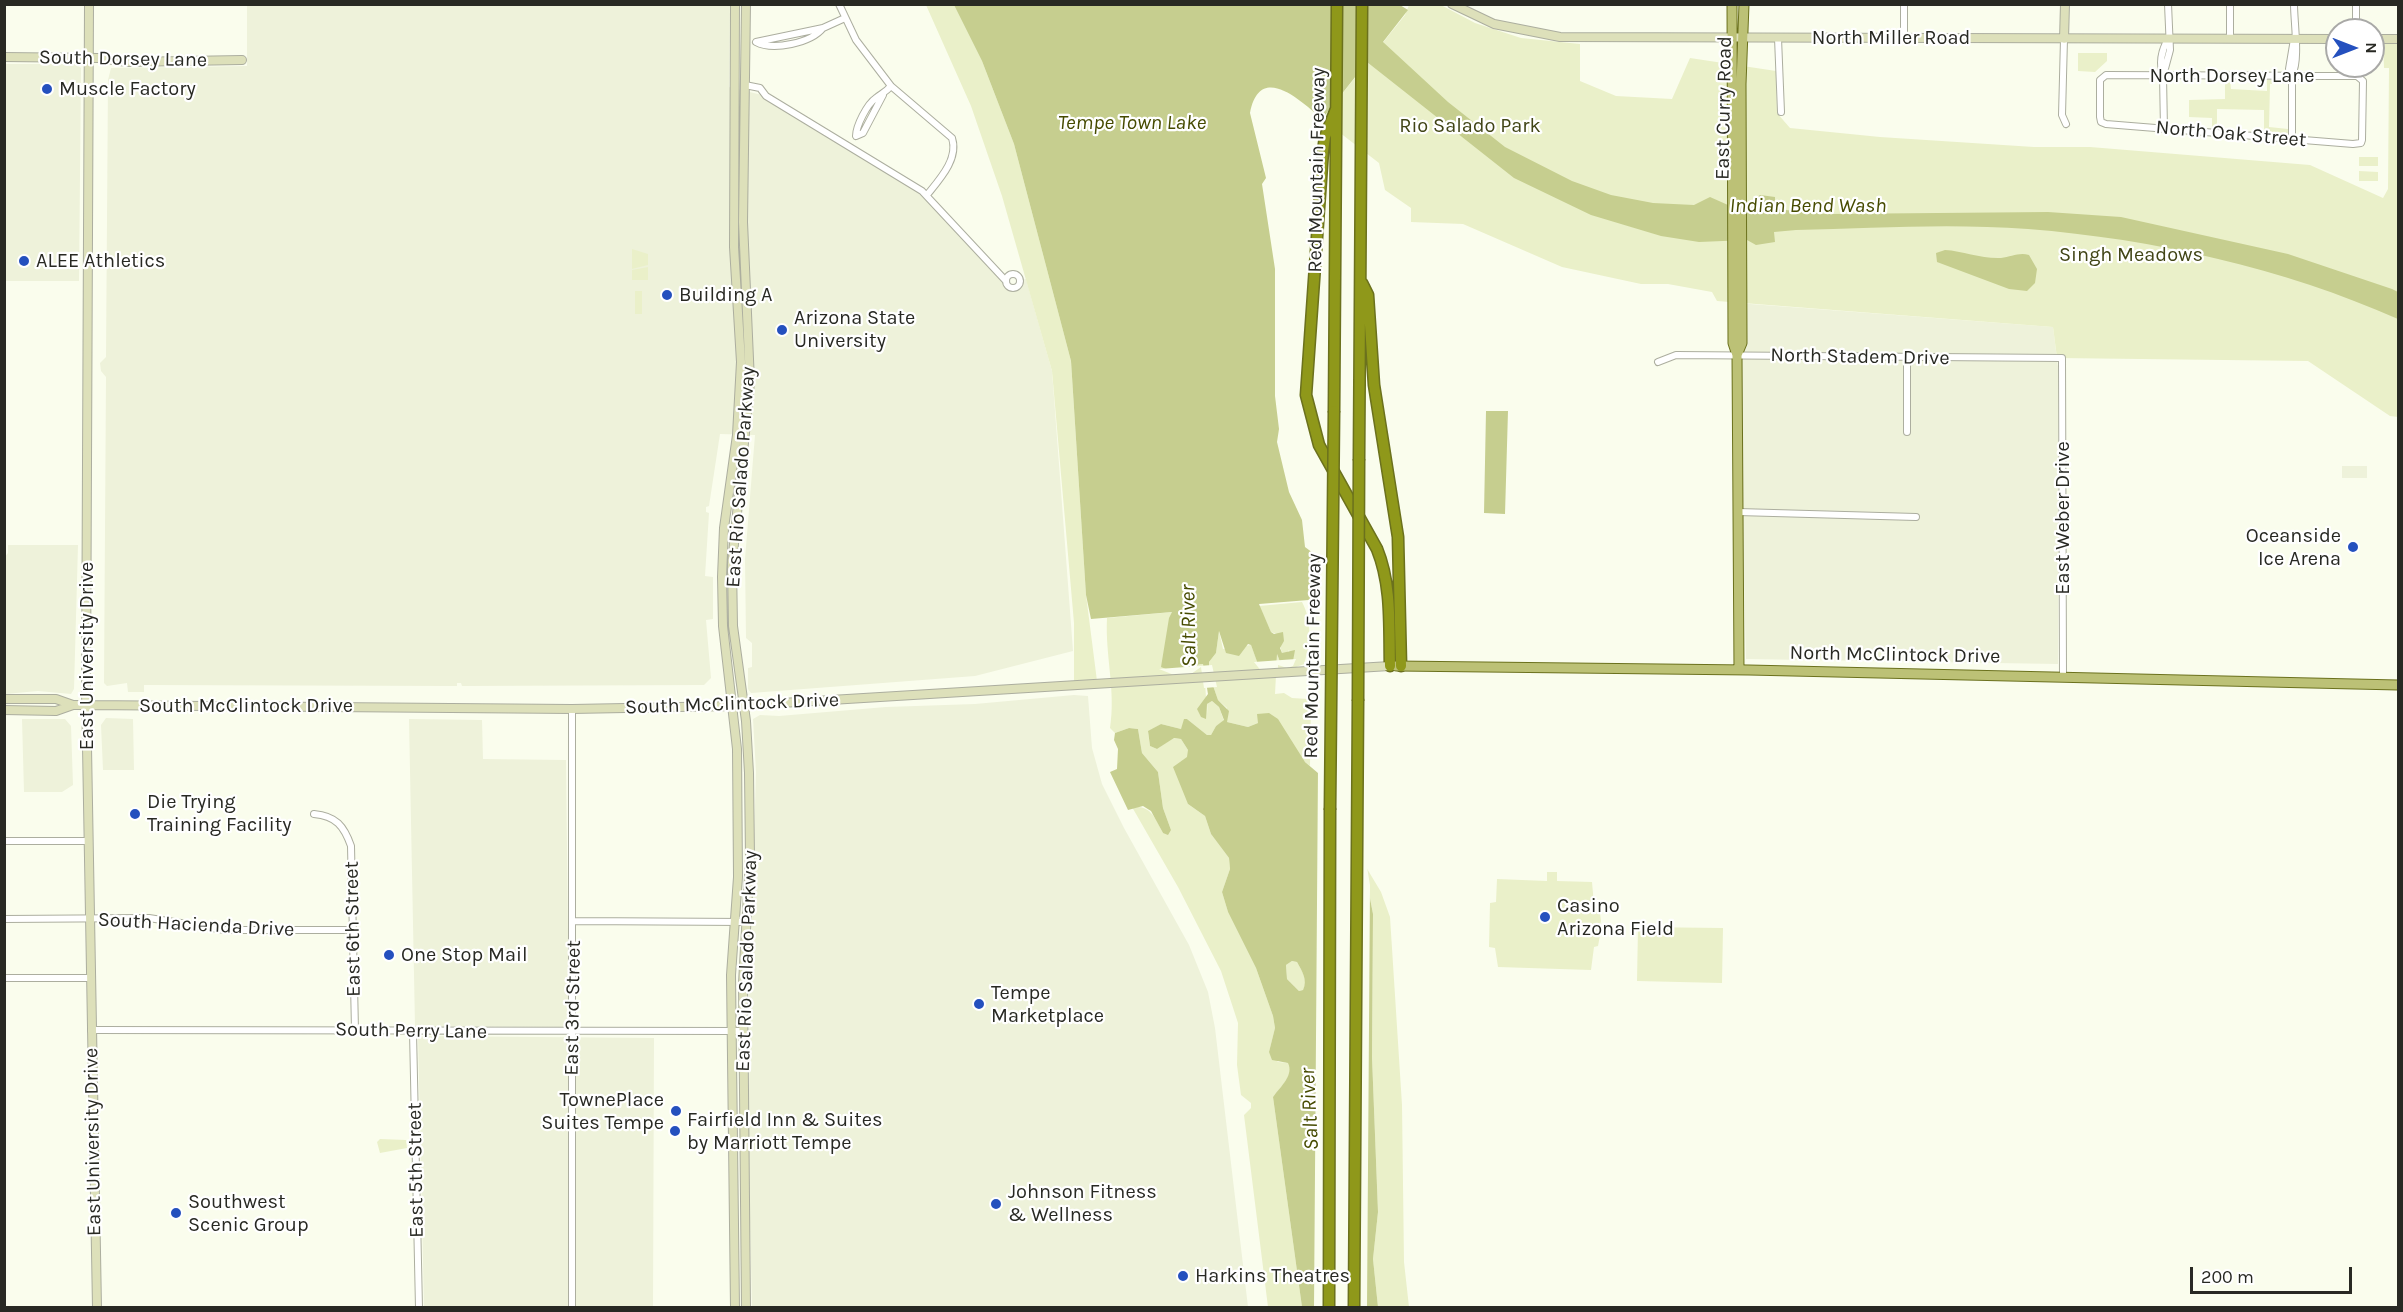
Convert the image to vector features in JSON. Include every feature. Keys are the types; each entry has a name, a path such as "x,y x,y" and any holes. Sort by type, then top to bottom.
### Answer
{"highway":[{"name":"Red Mountain Freeway","path":"1329,1308 1328,995 1336,4"},
{"path":"1354,1308 1362,4"},
{"path":"1336,109 1325,137 1306,395 1319,445 1384,565 1396,666"},
{"path":"1360,277 1368,295 1374,385 1396,517 1400,567 1396,666"}],"main road":[{"name":"East University Drive","path":"89,4 86,705 97,1308"},
{"name":"East Rio Salado Parkway","path":"735,4 734,247 741,362 737,433 724,528 722,577 723,626 737,749 738,830 732,1031 735,1308"},
{"name":"East Rio Salado Parkway","path":"746,4 744,246 750,382 732,564 733,626 744,706 750,783 750,858 743,1031 746,1308"},
{"name":"East Curry Road","path":"1732,4 1737,200 1733,343 1737,355 1739,670"},
{"name":"East Curry Road","path":"1737,200 1744,4"},
{"path":"2064,39 2065,4"},
{"name":"North Miller Road","path":"1452,5 1494,24 1542,36 1591,38 2325,39"},
{"name":"South Dorsey Lane","path":"4,57 89,57 127,62 242,60"},
{"name":"South McClintock Drive","path":"4,699 56,699 73,705 572,709 744,706 1396,666"},
{"name":"North McClintock Drive","path":"1396,666 1739,670 2398,685"},
{"name":"South McClintock Drive","path":"4,710 56,711 73,705"}],"street":[{"path":"839,4 844,18 867,57 891,86 948,132 953,140 952,158 927,195"},
{"path":"1904,4 1904,38"},
{"path":"2164,129 2164,60 2170,50 2168,4"},
{"path":"2230,4 2230,39"},
{"path":"2292,139 2294,4"},
{"path":"735,41 756,42 762,38 786,37 823,28 844,18"},
{"path":"1778,38 1781,112"},
{"path":"2064,39 2062,116 2066,124"},
{"name":"North Dorsey Lane","path":"2101,122 2100,80 2102,76 2292,75 2361,78 2361,143"},
{"path":"745,85 760,87 766,96 927,195 1006,281"},
{"path":"850,147 856,136 863,133 883,95 891,86"},
{"name":"North Oak Street","path":"2101,122 2164,129 2361,143"},
{"name":"North Stadem Drive","path":"1658,362 1676,355 2062,358"},
{"path":"1907,358 1907,432"},
{"name":"East Weber Drive","path":"2062,358 2064,677"},
{"path":"1738,512 1916,517"},
{"name":"East 3rd Street","path":"572,709 572,1308"},
{"name":"East 6th Street","path":"314,814 333,818 345,831 351,846 355,1030"},
{"path":"4,841 88,841"},
{"name":"South Hacienda Drive","path":"4,919 165,919 225,930 352,930"},
{"path":"573,921 746,922"},
{"path":"4,978 90,978"},
{"name":"South Perry Lane","path":"91,1030 743,1031"},
{"name":"East 5th Street","path":"413,1032 419,1308"}],"shaded area":[{"path":"247,5 730,5 729,87 766,96 922,191 1008,287 1016,288 1020,280 1026,279 1052,371 1073,651 975,676 751,693 748,689 748,668 752,667 752,643 746,638 745,559 755,435 720,434 709,506 706,507 706,512 709,513 705,576 713,577 713,619 706,620 711,678 704,685 462,686 461,683 457,683 457,686 144,685 144,692 128,692 127,683 107,686 104,683 106,377 101,371 100,363 106,357 108,80 111,68 247,66"},
{"path":"5,64 76,64 81,68 79,281 5,281"},
{"path":"1737,303 2053,327 2058,367 2058,664 1746,659"},
{"path":"2342,466 2367,466 2367,478 2342,478"},
{"path":"8,545 78,545 74,689 71,694 38,691 5,694 4,558 8,553"},
{"name":"Tempe Marketplace","path":"1074,695 1088,696 1092,748 1102,784 1189,945 1208,992 1215,1028 1248,1307 752,1307 748,1136 750,1040 747,1017 749,982 747,969 756,772 753,719 760,715 779,716 886,707 975,704"},
{"path":"106,718 133,719 134,770 103,770 101,725"},
{"path":"22,719 65,719 71,726 73,785 62,792 24,792"},
{"path":"409,719 482,720 483,759 566,760 569,1022 563,1027 415,1026"},
{"path":"418,1036 654,1038 653,1307 424,1307"}],"green space":[{"path":"560,4 560,6 406,5"},
{"path":"926,5 954,5 982,61 1014,144 1071,361 1086,595 1097,681 1074,682 1074,623 1052,371 1002,196 971,106"},
{"name":"Singh Meadows","path":"1409,5 1441,5 1475,23 1521,38 1580,44 1580,81 1616,96 1672,99 1690,58 1776,71 1777,113 1790,128 1880,137 2034,147 2090,147 2310,165 2383,198 2388,189 2389,68 2385,68 2385,39 2398,39 2398,417 2390,416 2308,361 2057,358 2053,327 1717,301 1712,292 1668,284 1641,284 1562,267 1463,224 1411,222 1411,208 1385,190 1379,163 1322,119 1405,15"},
{"path":"2078,53 2107,53 2107,61 2095,72 2078,71"},
{"path":"2225,79 2230,79 2231,89 2267,91 2267,80 2286,80 2288,84 2270,84 2269,127 2288,129 2288,133 2264,133 2264,110 2217,109 2217,125 2221,126 2221,129 2212,128 2212,118 2189,117 2189,100 2225,99"},
{"path":"2359,157 2378,157 2378,166 2359,166"},
{"path":"2359,171 2378,172 2378,181 2359,181"},
{"path":"632,249 648,254 648,265 632,269"},
{"path":"648,267 648,280 632,280 632,270"},
{"path":"635,291 642,291 642,314 635,314"},
{"path":"1302,602 1309,625 1309,641 1304,664 1276,675 1275,694 1284,693 1292,698 1308,699 1311,703 1310,766 1258,723 1248,727 1227,722 1227,708 1218,700 1209,674 1209,662 1216,653 1219,631 1223,649 1251,645 1259,666 1277,654 1279,659 1293,661 1289,650 1286,654 1282,653 1277,634 1271,632 1259,606"},
{"path":"1173,612 1189,672 1197,665 1203,664 1206,702 1208,714 1207,704 1212,701 1219,707 1224,721 1216,726 1211,735 1207,735 1187,719 1181,729 1161,724 1148,732 1150,746 1157,749 1173,738 1181,739 1188,750 1188,804 1205,816 1211,834 1229,858 1230,869 1222,892 1228,912 1256,968 1273,1016 1275,1028 1269,1052 1278,1062 1289,1063 1288,1077 1273,1097 1302,1307 1268,1307 1244,1115 1251,1108 1251,1103 1241,1095 1237,1065 1238,1023 1221,971 1178,887 1132,807 1148,810 1163,833 1171,830 1163,808 1158,772 1142,753 1138,729 1129,728 1115,733 1110,728 1112,700 1107,618"},
{"path":"1363,862 1381,892 1390,917 1402,1105 1404,1262 1409,1307 1378,1307 1373,1259 1378,1212 1372,1057 1373,914"},
{"name":"Casino Arizona Field","path":"1547,872 1557,872 1557,881 1592,882 1594,905 1599,905 1601,921 1599,929 1601,930 1598,946 1594,947 1591,970 1498,967 1495,948 1489,947 1490,903 1496,902 1497,879 1547,881"},
{"path":"1638,927 1723,928 1722,983 1637,981"},
{"path":"1292,961 1297,962 1304,976 1303,990 1299,991 1287,979 1286,965"},
{"path":"380,1139 406,1140 407,1148 380,1153 377,1142"}],"water":[{"name":"Tempe Town Lake","path":"954,5 1400,5 1408,10 1383,42 1448,102 1505,147 1572,181 1611,195 1653,203 1694,205 1710,197 1728,205 1747,205 1760,195 1775,197 1775,209 1827,214 2048,212 2121,217 2288,254 2392,289 2398,292 2398,319 2354,301 2264,271 2170,248 2075,234 1970,226 1796,230 1774,232 1775,242 1756,245 1747,240 1699,242 1661,236 1591,215 1514,178 1367,62 1322,119 1282,90 1272,88 1263,90 1255,98 1250,113 1266,178 1262,184 1275,269 1275,396 1279,429 1277,442 1289,492 1302,520 1305,547 1321,559 1321,599 1259,604 1271,632 1274,634 1283,632 1284,641 1280,648 1282,653 1295,650 1293,661 1281,664 1277,654 1276,667 1259,667 1251,645 1248,644 1239,656 1226,653 1219,631 1216,653 1209,662 1209,674 1218,700 1229,711 1227,722 1248,727 1258,723 1257,714 1269,713 1278,719 1305,762 1338,790 1363,862 1373,914 1372,1057 1378,1212 1373,1259 1378,1307 1302,1307 1273,1097 1286,1080 1289,1072 1288,1063 1272,1060 1269,1052 1275,1028 1273,1016 1256,968 1228,912 1222,892 1230,869 1229,858 1211,834 1205,816 1188,804 1173,767 1187,757 1188,750 1181,739 1174,738 1157,749 1150,746 1148,731 1161,724 1181,729 1184,719 1187,719 1207,735 1211,735 1216,726 1224,720 1219,707 1212,701 1207,704 1206,719 1201,717 1197,709 1208,694 1203,664 1183,673 1161,667 1172,612 1091,619 1086,595 1071,361 1014,144 982,61","holes":["1292,961 1297,962 1305,983 1303,990 1299,991 1287,979 1286,965"]},
{"path":"1945,250 1994,258 2029,255 2037,269 2035,283 2027,291 2009,289 1937,262 1936,253"},
{"path":"1486,411 1508,411 1505,514 1484,513"},
{"path":"1129,728 1138,729 1142,753 1158,772 1163,808 1171,830 1168,835 1163,833 1151,811 1143,806 1128,810 1110,772 1117,769 1118,749 1114,740 1115,733"}],"pier":[{"path":"1319,554 1324,558 1324,599 1319,602"},
{"path":"1296,659 1293,666 1287,668 1278,665 1278,669 1262,672 1254,662"},
{"path":"1212,665 1217,687 1204,688 1201,667 1191,674 1174,675 1159,669"},
{"path":"1318,768 1341,788 1366,861 1370,885 1367,1307 1314,1307"}],"place":[{"name":"Muscle Factory","path":"47,89"},
{"name":"ALEE Athletics","path":"24,261"},
{"name":"Building A","path":"667,295"},
{"name":"Arizona State University","path":"782,330"},
{"name":"Oceanside Ice Arena","path":"2353,547"},
{"name":"Die Trying Training Facility","path":"135,814"},
{"name":"Casino Arizona Field","path":"1545,917"},
{"name":"One Stop Mail","path":"389,955"},
{"name":"Tempe Marketplace","path":"979,1004"},
{"name":"TownePlace Suites Tempe","path":"676,1111"},
{"name":"Fairfield Inn & Suites by Marriott Tempe","path":"675,1131"},
{"name":"Johnson Fitness & Wellness","path":"996,1204"},
{"name":"Southwest Scenic Group","path":"176,1213"},
{"name":"Harkins Theatres","path":"1183,1276"}],"park label":[{"name":"Rio Salado Park","path":"1470,126"}],"water label":[{"name":"Indian Bend Wash","path":"1808,206"},
{"name":"Salt River","path":"1189,626"},
{"name":"Salt River","path":"1310,1109"}]}
